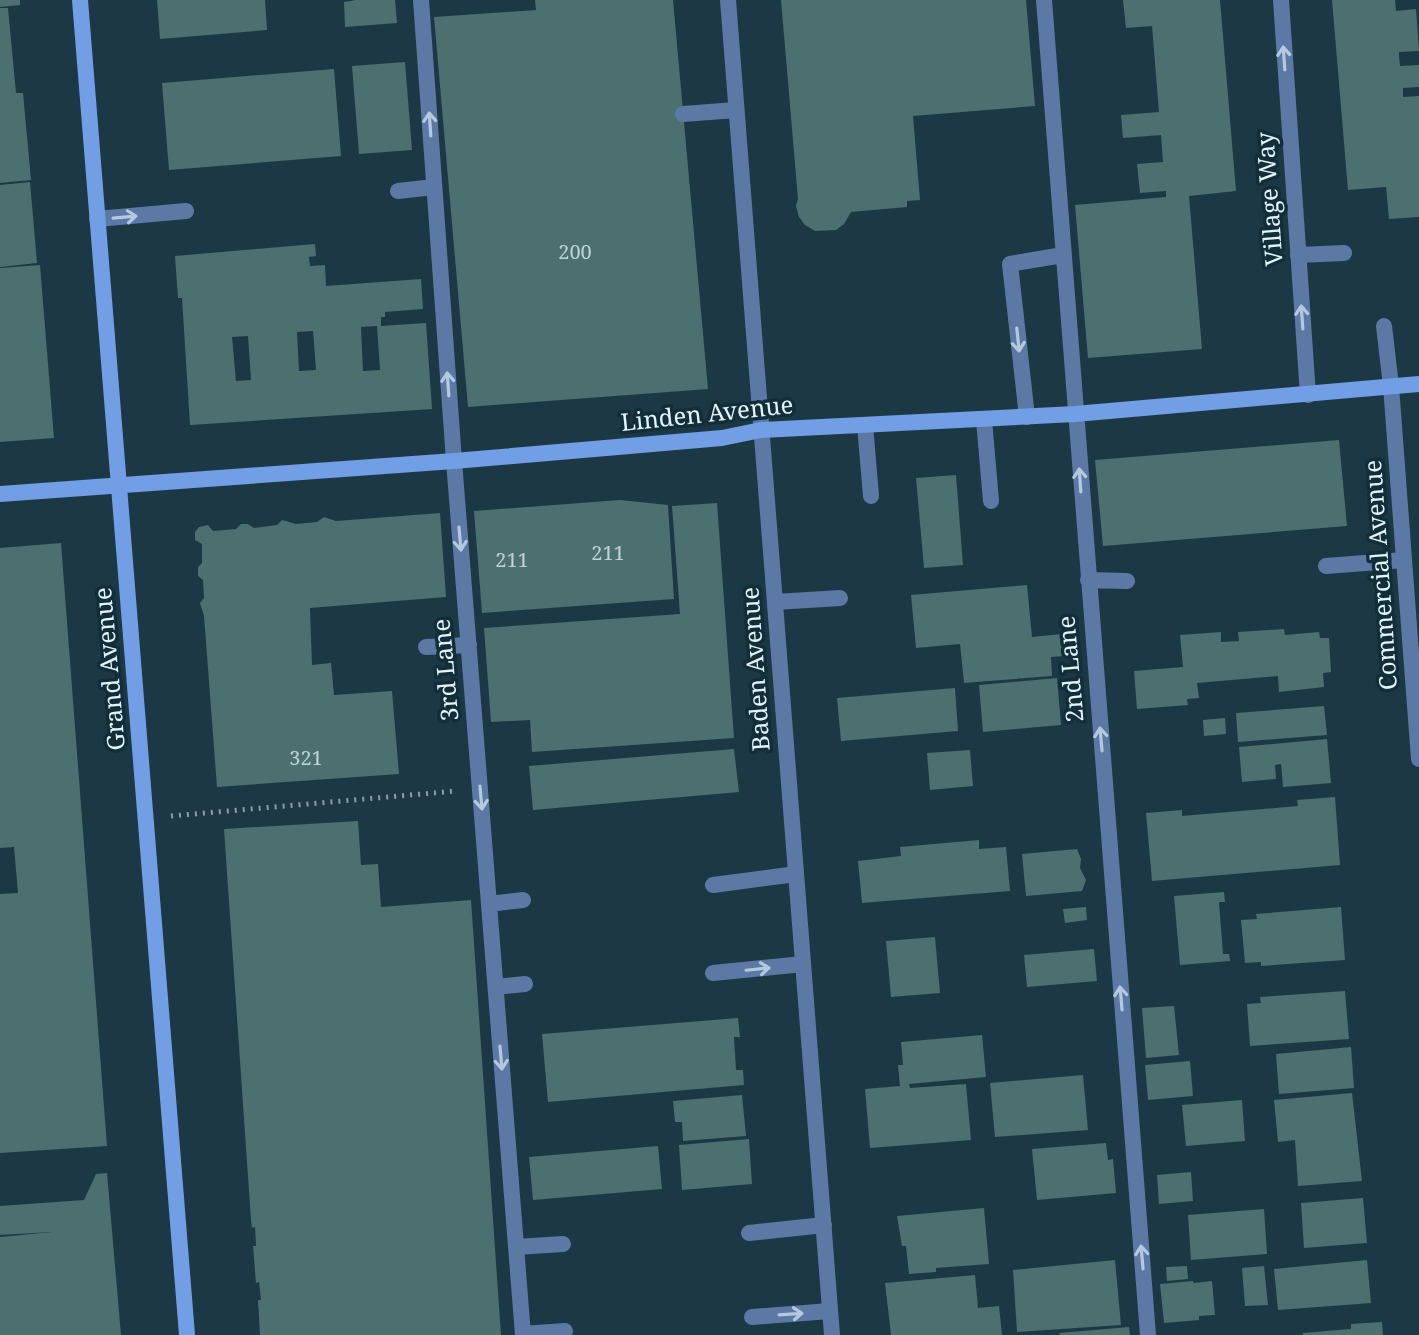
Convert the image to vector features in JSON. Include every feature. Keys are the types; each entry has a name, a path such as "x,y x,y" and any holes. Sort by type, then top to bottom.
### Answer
{"street":[{"name":"Grand Avenue","path":"80,0 187,1335"},
{"name":"3rd Lane","path":"421,0 430,38 434,187 523,1334"},
{"name":"Baden Avenue","path":"728,0 832,1335"},
{"name":"2nd Lane","path":"1044,0 1148,1335"},
{"name":"Village Way","path":"1281,0 1308,395"},
{"path":"683,114 736,110"},
{"path":"398,191 434,187"},
{"path":"97,219 186,211"},
{"path":"1298,255 1344,253"},
{"path":"1027,417 1010,264 1063,255"},
{"name":"Commercial Avenue","path":"1384,326 1419,759"},
{"name":"Linden Avenue","path":"0,494 454,461 722,438 761,430 1075,414 1419,384"},
{"path":"984,420 991,501"},
{"path":"865,425 871,496"},
{"path":"1326,566 1404,560"},
{"path":"1088,580 1127,581"},
{"path":"775,602 840,598"},
{"path":"426,647 469,645"},
{"path":"713,885 796,874"},
{"path":"489,904 523,900"},
{"path":"713,973 803,964"},
{"path":"496,987 525,984"},
{"path":"749,1233 824,1225"},
{"path":"516,1247 563,1244"},
{"path":"752,1317 830,1311"},
{"path":"523,1334 565,1331"}],"path":[{"path":"146,818 480,789"}],"building":[{"path":"0,0 20,0 20,5 0,7"},
{"path":"157,0 265,0 267,30 160,39"},
{"path":"395,0 397,23 345,27 344,2"},
{"path":"535,0 673,0 708,389 468,407 434,17 536,10"},
{"path":"781,0 1026,0 1035,106 913,116 920,200 907,201 907,207 851,212 836,230 815,231 805,225 796,206 798,199"},
{"path":"1123,0 1220,0 1236,191 1189,196 1202,349 1088,358 1075,205 1166,197 1166,191 1140,193 1137,164 1163,162 1161,135 1123,138 1121,115 1159,112 1152,26 1126,28"},
{"path":"1332,0 1395,0 1396,11 1416,9 1419,51 1399,52 1399,56 1400,66 1419,65 1419,87 1403,88 1403,97 1419,96 1419,217 1389,219 1386,187 1348,190"},
{"path":"0,8 8,8 16,93 23,93 31,180 0,183"},
{"path":"405,62 412,150 359,154 352,66"},
{"path":"334,69 341,156 169,170 162,83"},
{"path":"30,182 37,263 0,267 0,185"},
{"path":"315,244 316,256 309,257 310,266 325,265 326,286 421,279 423,309 385,312 385,317 381,317 381,326 426,323 432,409 190,425 182,298 178,298 175,256","holes":["377,326 380,370 363,371 361,327","313,331 316,370 299,371 297,332","248,336 251,380 236,381 232,337"]},
{"path":"40,265 54,438 0,442 0,268"},
{"path":"1339,440 1347,526 1103,546 1095,460"},
{"path":"956,475 963,565 924,568 916,478"},
{"path":"620,500 668,505 674,599 482,613 474,511"},
{"path":"717,503 734,738 532,752 530,720 491,722 484,628 680,614 672,506"},
{"path":"440,513 446,597 310,608 312,665 331,663 334,695 392,691 399,774 217,787 204,616 200,603 204,598 203,580 198,576 202,544 195,540 199,527 208,525 213,531 236,529 241,524 254,528 277,525 282,520 296,524 317,522 324,517 336,521"},
{"path":"61,543 107,1146 0,1153 0,894 18,893 14,847 0,848 0,548"},
{"path":"1027,585 1032,637 1062,634 1064,656 1051,657 1052,676 964,683 960,644 916,648 911,595"},
{"path":"1284,629 1285,635 1319,632 1320,638 1329,638 1331,672 1323,673 1324,687 1279,692 1278,676 1197,683 1199,698 1187,699 1188,705 1137,709 1134,671 1183,667 1180,635 1221,632 1221,642 1239,641 1238,632"},
{"path":"1057,678 1061,725 983,732 979,685"},
{"path":"955,688 958,731 841,741 837,698"},
{"path":"1324,706 1327,735 1238,742 1236,713"},
{"path":"1225,718 1226,734 1204,736 1203,720"},
{"path":"1327,739 1331,783 1283,787 1281,764 1275,765 1276,779 1242,782 1239,747"},
{"path":"734,749 739,792 533,810 529,766"},
{"path":"970,750 973,786 930,790 927,753"},
{"path":"1335,797 1340,865 1152,881 1146,813 1182,810 1182,816 1298,806 1297,800"},
{"path":"358,821 361,865 378,864 381,907 471,900 501,1335 260,1335 258,1300 261,1300 259,1282 256,1283 253,1246 256,1246 255,1227 252,1228 251,1220 224,829"},
{"path":"979,840 979,849 1006,847 1010,891 862,903 858,861 901,856 900,847"},
{"path":"1077,849 1080,868 1086,880 1082,891 1026,896 1022,854"},
{"path":"1224,892 1225,902 1219,902 1223,954 1229,954 1230,961 1180,965 1174,896"},
{"path":"1086,907 1087,920 1065,923 1063,909"},
{"path":"1341,907 1345,960 1261,966 1261,962 1245,963 1241,920 1257,919 1256,914"},
{"path":"935,937 940,993 891,997 886,941"},
{"path":"1094,949 1097,981 1027,987 1024,955"},
{"path":"1345,991 1349,1039 1250,1046 1247,1004 1261,1003 1260,997"},
{"path":"1174,1006 1179,1055 1146,1058 1142,1008"},
{"path":"738,1018 740,1037 734,1037 736,1070 743,1070 744,1085 548,1102 542,1034"},
{"path":"982,1035 986,1077 909,1084 910,1088 966,1084 971,1140 870,1148 865,1089 900,1086 898,1065 903,1065 901,1042"},
{"path":"1351,1047 1354,1088 1279,1094 1276,1054"},
{"path":"1190,1061 1193,1096 1148,1100 1145,1065"},
{"path":"1083,1075 1088,1130 995,1137 990,1083"},
{"path":"1352,1093 1362,1181 1298,1186 1295,1140 1278,1142 1274,1100"},
{"path":"742,1095 746,1136 683,1141 682,1122 675,1122 673,1101"},
{"path":"1242,1100 1245,1141 1186,1146 1182,1105"},
{"path":"749,1139 752,1184 682,1190 679,1145"},
{"path":"1106,1143 1108,1160 1113,1159 1116,1193 1037,1200 1032,1149"},
{"path":"658,1146 662,1189 533,1200 529,1157"},
{"path":"1191,1172 1193,1201 1159,1204 1157,1175"},
{"path":"107,1173 121,1335 0,1335 0,1237 52,1232 0,1235 0,1206 84,1200 96,1174"},
{"path":"1363,1198 1367,1243 1304,1248 1301,1203"},
{"path":"984,1208 989,1264 936,1268 936,1272 909,1274 906,1246 902,1246 897,1216"},
{"path":"1264,1209 1267,1254 1191,1260 1188,1215"},
{"path":"1115,1260 1121,1325 1017,1332 1013,1270"},
{"path":"1367,1260 1371,1303 1278,1310 1274,1269"},
{"path":"1187,1266 1188,1279 1167,1281 1166,1267"},
{"path":"1264,1266 1268,1305 1245,1306 1242,1268"},
{"path":"975,1275 978,1308 999,1306 1002,1335 891,1335 885,1283"},
{"path":"1212,1281 1215,1315 1199,1316 1199,1320 1164,1323 1160,1284"},
{"path":"1382,1322 1383,1335 1303,1335 1351,1329 1351,1324"},
{"path":"1129,1327 1130,1335 1059,1333"}]}
